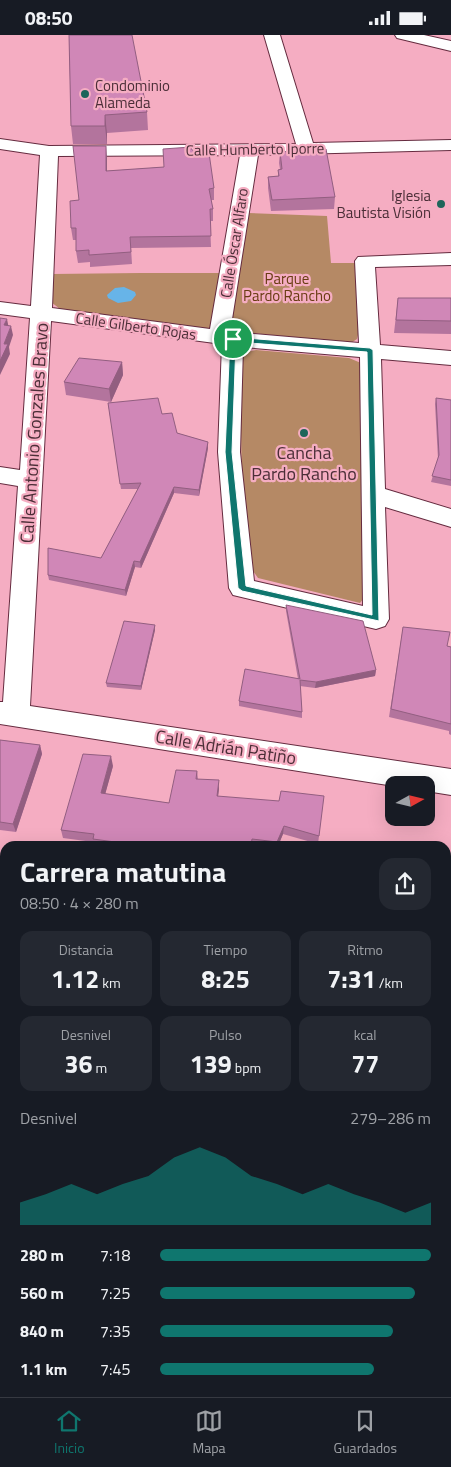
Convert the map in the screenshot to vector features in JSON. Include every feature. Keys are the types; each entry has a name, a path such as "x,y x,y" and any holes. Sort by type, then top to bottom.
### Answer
{"street":[{"path":"272,35 306,149"},
{"path":"404,35 451,46"},
{"name":"Calle Humberto Iporre","path":"0,143 49,151 306,149 451,145"},
{"name":"Calle Óscar Alfaro","path":"250,149 226,338 229,452 242,588 376,619 373,494"},
{"name":"Calle Antonio Gonzales Bravo","path":"8,714 31,480 49,151"},
{"path":"451,259 365,261 370,350 373,494 451,518"},
{"name":"Calle Gilberto Rojas","path":"0,308 226,338 451,358"},
{"path":"0,475 31,480"},
{"name":"Calle Adrián Patiño","path":"8,714 451,783"}],"green space":[{"name":"Parque Pardo Rancho","path":"248,213 327,216 331,263 357,263 359,331 357,339 351,343 230,331"},
{"name":"Parque Pardo Rancho","path":"220,273 211,329 60,309 51,302 52,274"},
{"name":"Parque Pardo Rancho","path":"256,350 349,358 361,363 367,594 360,603 258,578 251,568 242,500 240,360 242,353"}],"water":[{"path":"124,287 135,292 136,295 131,301 118,303 108,298 107,295 115,288"}],"building":[{"path":"69,35 132,35 147,112 105,115 105,126 71,126"},
{"path":"73,146 106,146 106,171 164,167 163,149 191,147 192,150 205,149 205,153 209,153 214,188 209,189 213,209 210,209 211,236 130,237 131,252 89,255 89,250 76,251 76,228 71,228 70,201 79,200"},
{"path":"326,149 335,197 272,200 268,177 279,176 278,170 282,169 280,152"},
{"path":"398,298 451,298 451,321 396,320"},
{"path":"0,318 7,319 4,325 11,326 4,344 8,344 0,361"},
{"path":"79,358 122,362 109,389 64,382"},
{"path":"158,398 162,414 172,413 177,433 208,442 199,490 174,487 140,562 134,561 125,590 48,575 48,548 101,558 141,483 120,484 108,403"},
{"path":"436,398 451,400 451,480 432,476 439,455"},
{"path":"286,605 363,621 376,670 316,682 300,680 302,712 239,701 245,669 300,679"},
{"path":"124,621 155,625 141,686 106,683"},
{"path":"403,627 450,632 447,646 451,647 451,724 391,709"},
{"path":"0,740 40,745 13,824 0,822"},
{"path":"83,754 111,756 101,793 169,803 176,770 197,771 196,779 219,780 217,796 279,801 281,791 324,796 319,836 284,826 277,841 252,839 252,841 108,841 93,839 94,834 61,830"}],"place":[{"name":"Condominio Alameda","path":"85,94"},
{"name":"Iglesia Bautista Visión","path":"441,204"},
{"name":"Cancha Pardo Rancho","path":"304,433"}],"route":[{"path":"233,339 370,350 376,619 242,588 229,452 233,339"}]}
